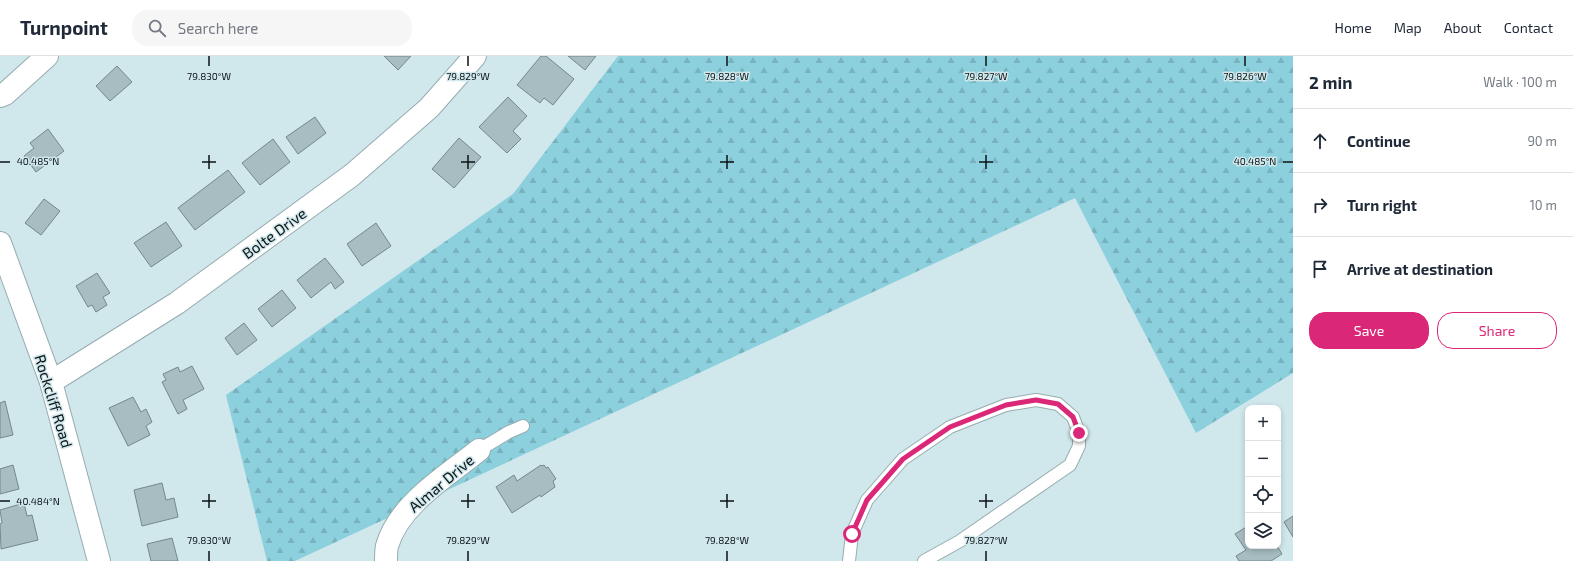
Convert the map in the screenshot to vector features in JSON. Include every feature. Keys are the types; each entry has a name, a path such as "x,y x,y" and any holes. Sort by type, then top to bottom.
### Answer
{"street":[{"path":"0,96 5,94 47,56"},
{"name":"Bolte Drive","path":"51,382 177,303 352,175 429,108 475,56"},
{"name":"Rockcliff Road","path":"0,243 51,382 99,561"},
{"name":"Almar Drive","path":"386,561 387,546 395,529 407,510 418,498 479,450"}],"lane":[{"path":"849,561 852,534 867,500 903,459 950,427 1006,405 1036,400 1058,404 1073,417 1079,433 1079,446 1070,465 960,541 924,561"},
{"path":"479,450 509,432 523,426"}],"green space":[{"path":"618,56 1293,56 1293,373 1196,433 1075,198 295,561 267,561 226,395 513,194"}],"building":[{"path":"384,56 411,56 398,70"},
{"path":"541,56 546,56 574,79 553,105 544,98 540,103 517,85"},
{"path":"568,56 596,56 585,70"},
{"path":"117,66 132,82 110,101 96,86"},
{"path":"508,97 527,116 513,131 521,139 507,153 479,127"},
{"path":"315,117 326,133 298,154 286,137"},
{"path":"48,129 64,151 36,172 24,156 34,148 30,143"},
{"path":"459,138 481,157 454,188 432,169"},
{"path":"273,139 290,162 260,185 242,163"},
{"path":"228,170 245,192 195,230 178,208"},
{"path":"44,199 60,211 41,235 25,223"},
{"path":"166,222 182,246 151,267 134,243"},
{"path":"376,223 391,246 362,266 347,244"},
{"path":"325,258 344,282 335,289 331,282 311,298 297,280"},
{"path":"97,273 110,293 103,297 107,305 96,312 92,305 88,307 76,286"},
{"path":"282,290 296,308 272,327 258,309"},
{"path":"244,323 257,340 237,355 225,338"},
{"path":"192,366 204,389 183,400 187,409 178,414 162,382 166,380 163,374 178,367 180,372"},
{"path":"133,397 141,412 146,409 152,422 146,426 150,435 128,446 109,408"},
{"path":"5,401 13,435 0,438 0,403"},
{"path":"13,465 19,489 0,494 0,469"},
{"path":"541,465 544,465 546,468 548,467 556,479 553,481 555,487 541,497 540,495 512,513 496,487 514,475 517,481"},
{"path":"162,483 166,500 174,498 178,517 142,526 134,490"},
{"path":"24,503 27,516 32,515 38,540 1,549 0,524 2,523 0,510"},
{"path":"1293,516 1293,537 1284,522"},
{"path":"1245,528 1245,549 1235,534"},
{"path":"172,538 178,561 151,561 147,544"},
{"path":"1245,549 1279,549 1282,554 1271,561 1239,561 1236,556 1246,550"}],"route":[{"path":"852,534 867,500 903,459 950,427 1006,405 1036,400 1058,404 1073,417 1079,433"}]}
